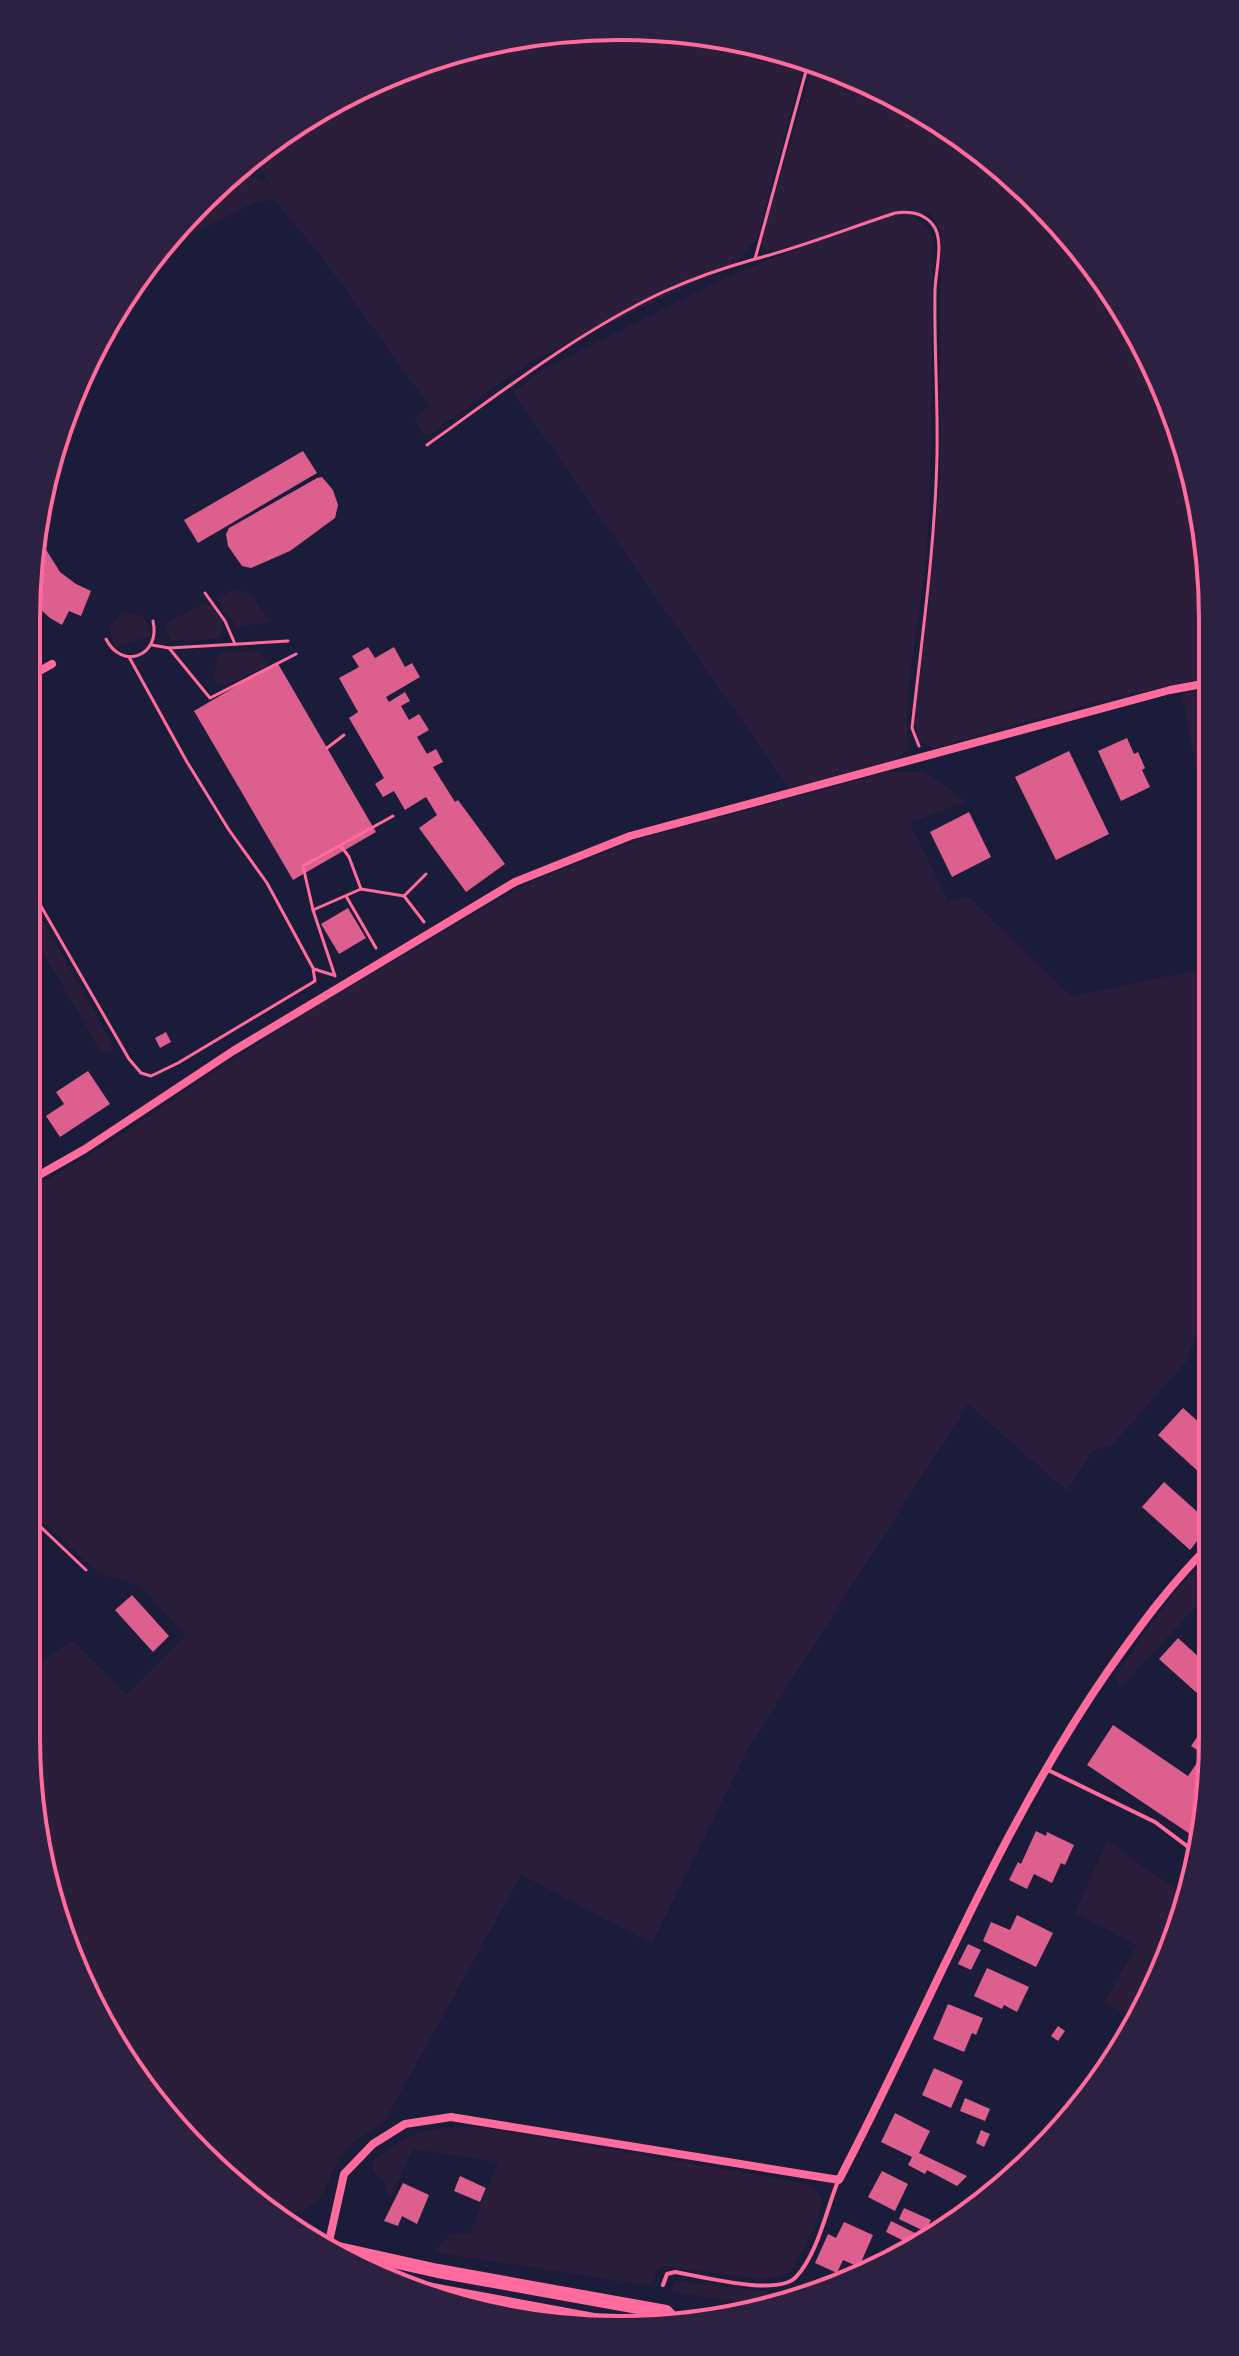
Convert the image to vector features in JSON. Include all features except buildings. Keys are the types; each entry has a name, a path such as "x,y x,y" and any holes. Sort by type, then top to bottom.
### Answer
{"main road":[{"path":"358,2253 668,2314"},
{"path":"486,2300 546,2311"}],"street":[{"path":"40,671 52,664"},
{"path":"40,1175 85,1149 233,1051 515,882 617,841 1199,685"},
{"path":"328,2237 344,2174 373,2144 405,2124 451,2117 839,2180 1000,1849 1069,1728 1151,1609 1199,1557"}],"lane":[{"path":"1046,1769 1155,1822 1188,1847"},
{"path":"663,2285 667,2274 675,2272 742,2284 781,2285 795,2279 818,2239 839,2180"}],"path":[{"path":"755,259 806,71"},
{"path":"427,445 604,323 663,292 727,265 755,259 895,213 921,215 934,226 939,239 935,290 935,483 931,559 912,728 923,757"},
{"path":"205,593 225,621 235,644"},
{"path":"106,639 110,649 120,655 129,657 145,653 152,645 155,632 153,621"},
{"path":"152,645 169,648 288,641"},
{"path":"169,648 210,698 296,654"},
{"path":"40,905 129,1059 141,1073 151,1076 303,991 315,981 313,968 267,883 229,830 187,762 129,657"},
{"path":"327,748 344,735"},
{"path":"335,976 313,910 303,866 393,816"},
{"path":"340,846 349,857 361,889"},
{"path":"404,896 426,874"},
{"path":"313,910 361,889 404,896 431,932"},
{"path":"346,896 384,961"},
{"path":"40,1526 86,1570"}],"shaded area":[{"path":"582,41 657,41 733,51 802,70 757,239 736,262 528,363 426,437 414,418 429,406 322,257 274,200 255,202 183,238 249,174 269,183 259,166 330,118 398,84 506,51"},
{"path":"811,73 876,100 941,138 1002,184 1029,210 1079,267 1121,330 1155,398 1168,433 1188,506 1194,544 1198,582 1199,679 1088,704 934,748 919,741 914,722 940,477 941,233 930,211 913,217 926,227 933,238 927,543 908,697 908,749 894,760 789,788 513,392 546,368 731,275 797,249 766,250 761,242"},
{"path":"237,589 253,596 270,622 237,627 216,598"},
{"path":"203,604 212,605 223,621 220,636 217,639 171,641 164,624"},
{"path":"133,613 144,618 150,636 117,647 113,645 110,626 119,616"},
{"path":"260,651 268,666 222,686 214,682 219,653"},
{"path":"1199,691 1199,785 1182,694"},
{"path":"888,772 923,772 964,802 910,823 948,901 968,896 1071,997 1199,969 1199,1328 1186,1362 1112,1445 1092,1451 1067,1491 968,1404 750,1745 652,1943 521,1875 383,2124 350,2145 316,2202 306,2209 290,2212 237,2172 210,2146 184,2119 138,2058 100,1993 84,1958 51,1850 41,1774 40,1664 72,1640 127,1694 186,1636 140,1586 98,1573 40,1518 40,1184 93,1153 306,1012 530,882 643,838"},
{"path":"40,916 111,1042 113,1053 101,1052 40,946"},
{"path":"1199,1568 1199,1603 1120,1688 1115,1675 1176,1590"},
{"path":"1107,1841 1178,1891 1155,1958 1127,2014 1104,2003 1137,1945 1075,1913"},
{"path":"477,2127 813,2186 821,2197 821,2206 814,2229 791,2271 761,2279 665,2266 656,2271 651,2286 434,2252 451,2234 470,2233 498,2162 413,2149 390,2199 384,2181 373,2171 372,2163 397,2143 420,2133"},
{"path":"675,2281 779,2293 743,2303 672,2292"}]}
